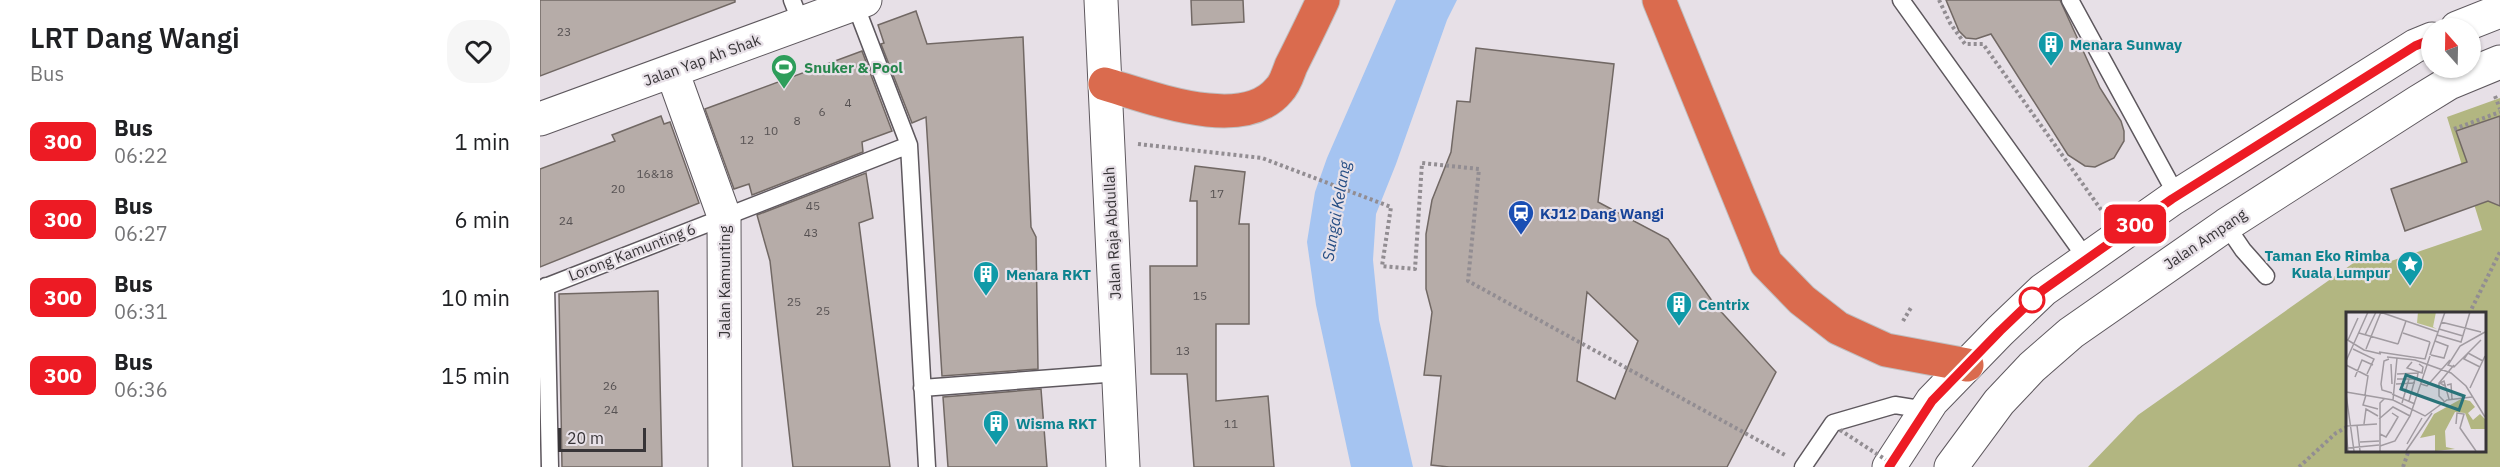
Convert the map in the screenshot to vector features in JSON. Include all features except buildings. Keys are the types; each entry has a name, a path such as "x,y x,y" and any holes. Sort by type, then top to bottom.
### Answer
{"highway":[{"path":"1105,84 1182,105 1217,111 1241,109 1264,103 1280,90 1323,0"},
{"path":"1659,0 1766,263 1802,300 1838,328 1886,350 1967,365"}],"street":[{"name":"Jalan Raja Abdullah","path":"1101,0 1123,467"},
{"name":"Jalan Yap Ah Shak","path":"540,119 672,71 796,12 860,2"},
{"path":"2481,18 2500,10"},
{"path":"1889,467 1926,410 1967,365 2043,290 2177,196 2421,44"},
{"name":"Jalan Ampang","path":"1950,467 2000,402 2032,367 2090,319 2226,225 2449,83 2500,62"},
{"name":"Jalan Kamunting","path":"672,71 724,216 725,467"}],"lane":[{"path":"1901,0 2086,258"},
{"path":"1915,20 1917,0"},
{"path":"2070,0 2177,196"},
{"path":"860,2 909,145 927,467"},
{"name":"Lorong Kamunting 6","path":"543,287 909,145"},
{"path":"2226,225 2243,250 2266,276"},
{"path":"543,287 550,467"},
{"path":"922,388 1119,373"},
{"path":"1803,466 1833,423 1894,405 1926,410"}],"path":[{"path":"1939,0 1950,23 1965,44 1983,44 2102,211"},
{"path":"2454,129 2500,112"},
{"path":"1129,142 1262,158 1390,207 1382,266 1415,269 1422,163 1479,169 1468,281 1803,466"},
{"path":"2470,312 2500,252"},
{"path":"1900,327 1912,306"},
{"path":"2299,467 2336,433 2346,428"},
{"path":"1840,430 1897,467"},
{"path":"2403,467 2408,452"}],"green space":[{"name":"Taman Eko Rimba Kuala Lumpur","path":"2500,98 2500,467 2088,467 2138,415 2362,257 2391,261 2482,230 2447,117"}],"water":[{"name":"Sungai Kelang","path":"1396,0 1457,0 1447,20 1376,214 1373,260 1379,320 1413,467 1351,467 1316,305 1307,242 1315,192 1327,158"}],"bus line":[{"name":"300","path":"1889,467 1932,401 2043,290 2172,199 2421,44"}],"place":[{"name":"Menara Sunway","path":"2051,67"},
{"name":"Snuker & Pool","path":"784,90"},
{"name":"KJ12 Dang Wangi","path":"1521,236"},
{"name":"Taman Eko Rimba Kuala Lumpur","path":"2410,287"},
{"name":"Menara RKT","path":"986,297"},
{"name":"Centrix","path":"1679,327"},
{"name":"Wisma RKT","path":"996,446"}]}
